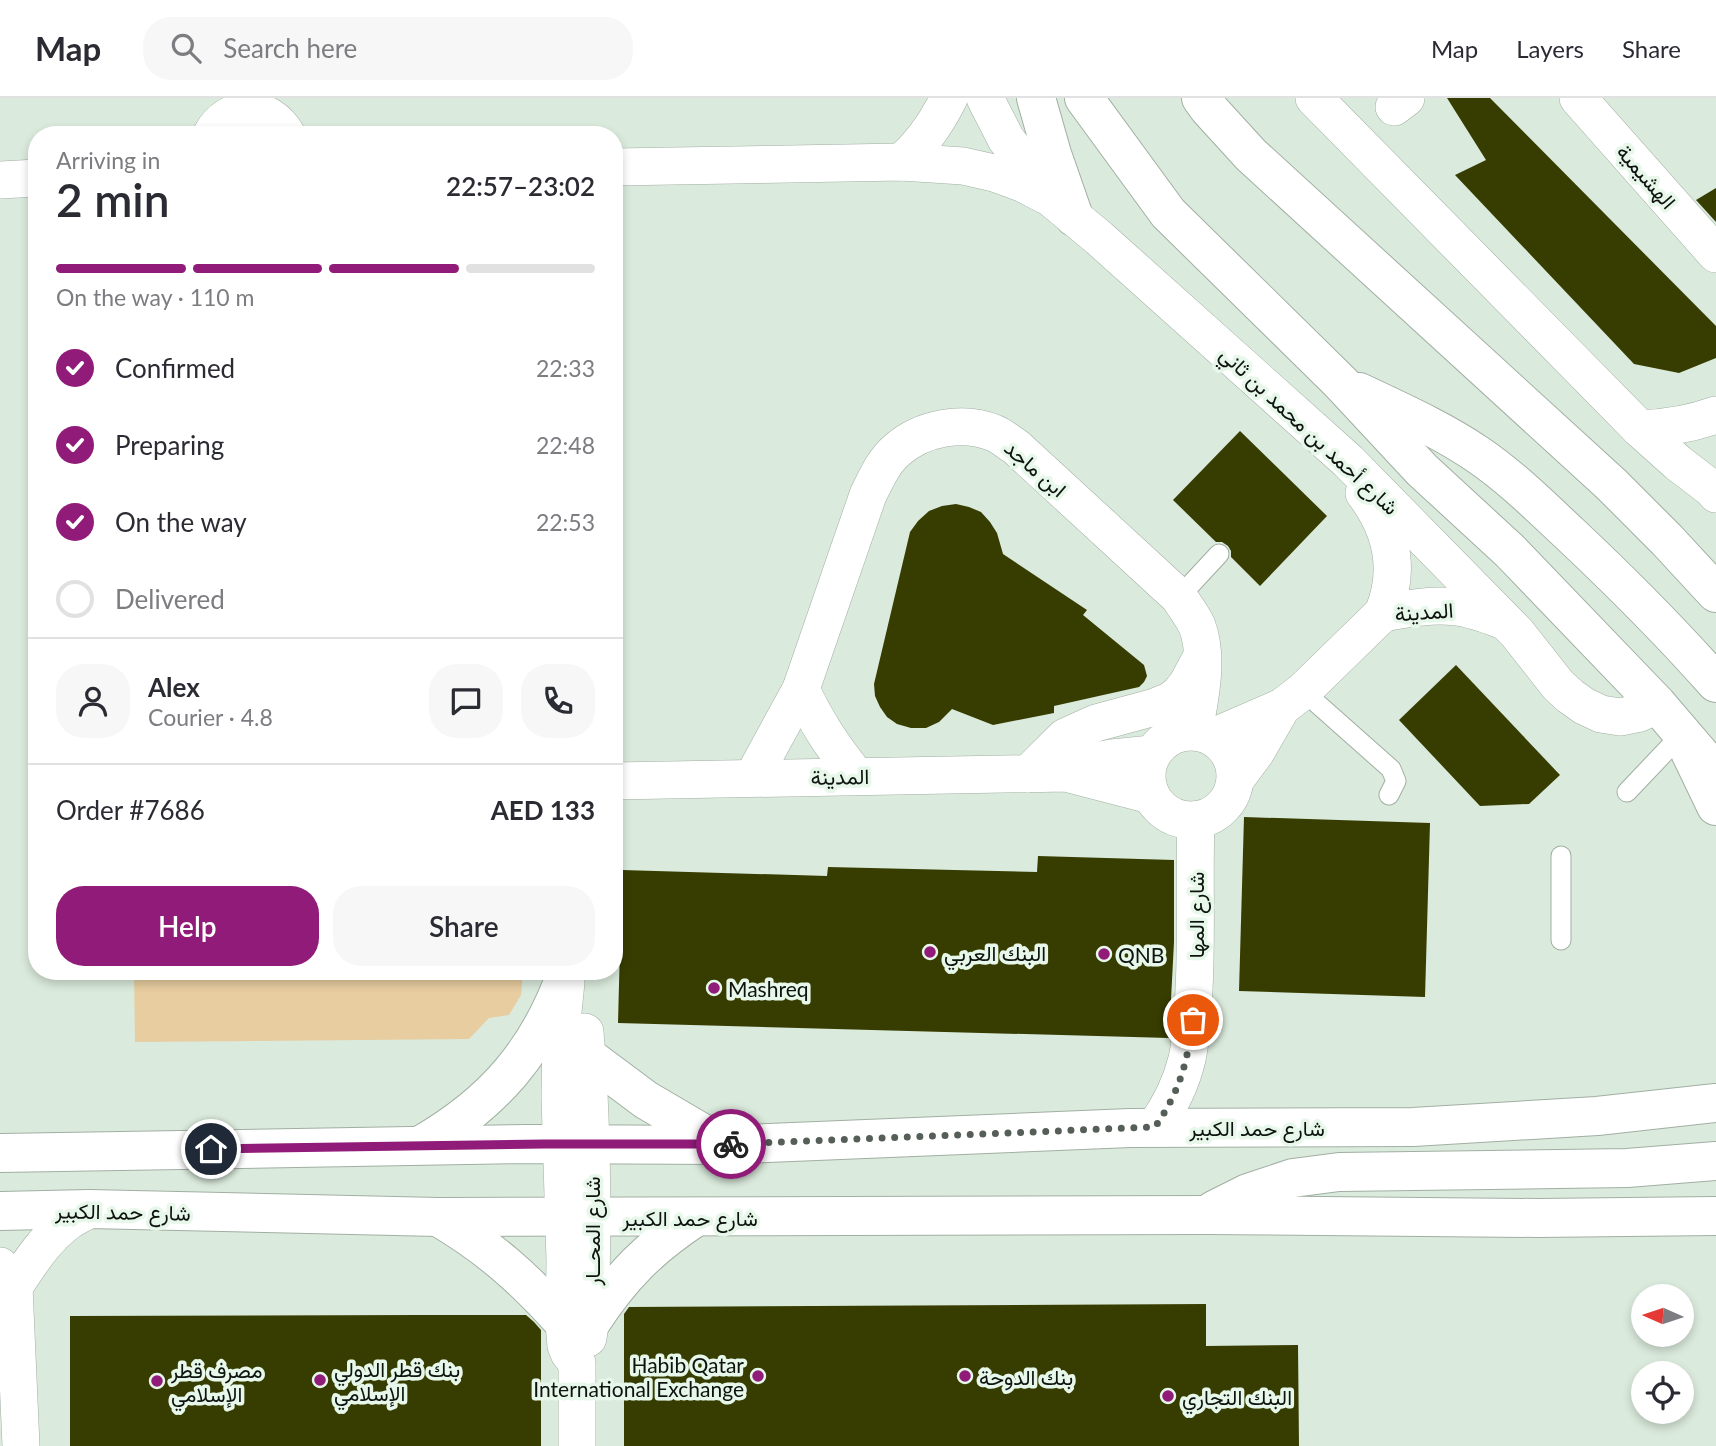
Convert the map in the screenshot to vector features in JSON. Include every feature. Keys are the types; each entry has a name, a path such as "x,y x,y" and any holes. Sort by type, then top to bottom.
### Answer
{"main road":[{"path":"1036,98 1052,153 1063,208"},
{"path":"1084,98 1168,213 1341,383 1422,470 1510,551 1657,704 1716,773"},
{"path":"1201,98 1251,155 1611,484 1668,540 1716,593"},
{"path":"1341,383 1436,429 1501,472 1619,580 1716,683"},
{"path":"1682,734 1716,806"},
{"path":"421,1145 468,1115 490,1096 520,1062 550,1014 564,980"},
{"path":"587,1056 654,1105 722,1145"},
{"name":"شارع حمد الكبير","path":"0,1153 421,1145 722,1145 1155,1127 1413,1127 1597,1116 1713,1102"},
{"path":"1206,1215 1248,1193 1293,1178 1339,1172 1627,1168 1716,1161"},
{"name":"شارع حمد الكبير","path":"0,1211 89,1209 438,1217 1206,1215 1706,1219"},
{"path":"438,1217 493,1253 531,1288 577,1324 606,1300 646,1254 696,1217"}],"street":[{"path":"902,162 929,131 949,98"},
{"name":"شارع أحمد بن محمد بن ثاني","path":"985,98 1006,139 1063,208 1348,461 1459,572 1524,641 1558,685 1570,696 1601,714 1620,717 1640,713 1657,704"},
{"path":"1314,98 1640,429 1678,463 1715,480"},
{"name":"الهشيمية","path":"1578,98 1716,254"},
{"path":"214,125 236,112 246,110 267,114 281,122"},
{"path":"623,167 902,162 963,166 1024,184 1063,208"},
{"path":"0,180 28,178"},
{"path":"1640,429 1667,428 1698,422 1716,415"},
{"name":"ابن ماجد","path":"753,777 801,689 868,495 881,468 896,450 915,438 938,429 964,426 994,433 1016,447 1179,597 1198,629 1202,657 1203,734"},
{"name":"المدينة","path":"1236,779 1293,699 1383,614 1389,598 1392,553 1388,536 1375,507 1354,479 1348,461"},
{"name":"المدينة","path":"1383,614 1411,608 1455,607 1477,611 1504,621"},
{"path":"1028,774 1065,737 1096,723 1170,701 1180,694 1202,657"},
{"path":"801,689 815,719 856,776"},
{"name":"المدينة","path":"1203,734 1293,699"},
{"path":"1177,733 1203,734 1226,747 1234,762 1236,779 1232,794 1224,807 1211,816 1196,820 1178,819 1162,810 1151,795 1147,782 1147,767 1152,754 1163,741 1177,733"},
{"name":"المدينة","path":"1066,773 1092,762 1152,754"},
{"name":"المدينة","path":"623,781 1066,773 1151,795"},
{"name":"شارع المها","path":"1155,1127 1170,1106 1178,1088 1187,1058 1193,1020 1197,947 1196,820"},
{"name":"شارع المحــار","path":"567,980 561,1032 576,1144 577,1324 586,1351 576,1363 577,1446"},
{"name":"شارع المحــار","path":"572,980 579,995 584,1021 590,1097 576,1144"},
{"path":"21,1446 7,1277 29,1264 68,1222 89,1209"}],"lane":[{"path":"1179,597 1219,554"},
{"path":"1293,699 1391,769 1396,781 1389,795"},
{"path":"1627,792 1682,734"},
{"path":"1561,856 1561,940"}],"shaded area":[{"path":"134,980 522,980 521,995 509,1015 489,1018 469,1039 135,1042"}],"building":[{"path":"1447,98 1490,98 1716,326 1716,358 1679,373 1634,364 1455,175 1486,160"},
{"path":"1716,188 1716,222 1696,200"},
{"path":"1240,431 1327,516 1260,586 1231,557 1228,546 1216,542 1173,500"},
{"path":"956,504 981,512 997,533 1003,554 1087,610 1083,615 1144,665 1147,676 1144,682 1139,687 1054,706 1054,713 993,725 952,709 939,722 926,728 911,728 897,724 887,717 875,696 874,684 910,532 929,511"},
{"path":"1456,665 1560,775 1529,804 1480,806 1399,720"},
{"path":"1244,817 1430,823 1425,997 1239,991"},
{"path":"1038,856 1174,860 1174,942 1169,1038 618,1023 619,980 623,980 623,870 827,876 828,867 1037,872"},
{"path":"1206,1304 1206,1346 1298,1345 1299,1446 624,1446 624,1314 629,1307"},
{"path":"526,1315 541,1330 541,1446 70,1446 70,1316"}],"way so far":[{"path":"731,1144 1155,1127 1170,1106 1178,1088 1187,1058 1193,1020"}],"place":[{"name":"البنك العربي","path":"930,952"},
{"name":"QNB","path":"1104,954"},
{"name":"Mashreq","path":"714,988"},
{"name":"Habib Qatar International Exchange","path":"758,1376"},
{"name":"بنك الدوحة","path":"965,1376"},
{"name":"بنك قطر الدولي الإسلامي","path":"320,1380"},
{"name":"مصرف قطر الإسلامي","path":"157,1381"},
{"name":"البنك التجاري","path":"1168,1396"}],"route":[{"path":"211,1149 731,1144"}]}
